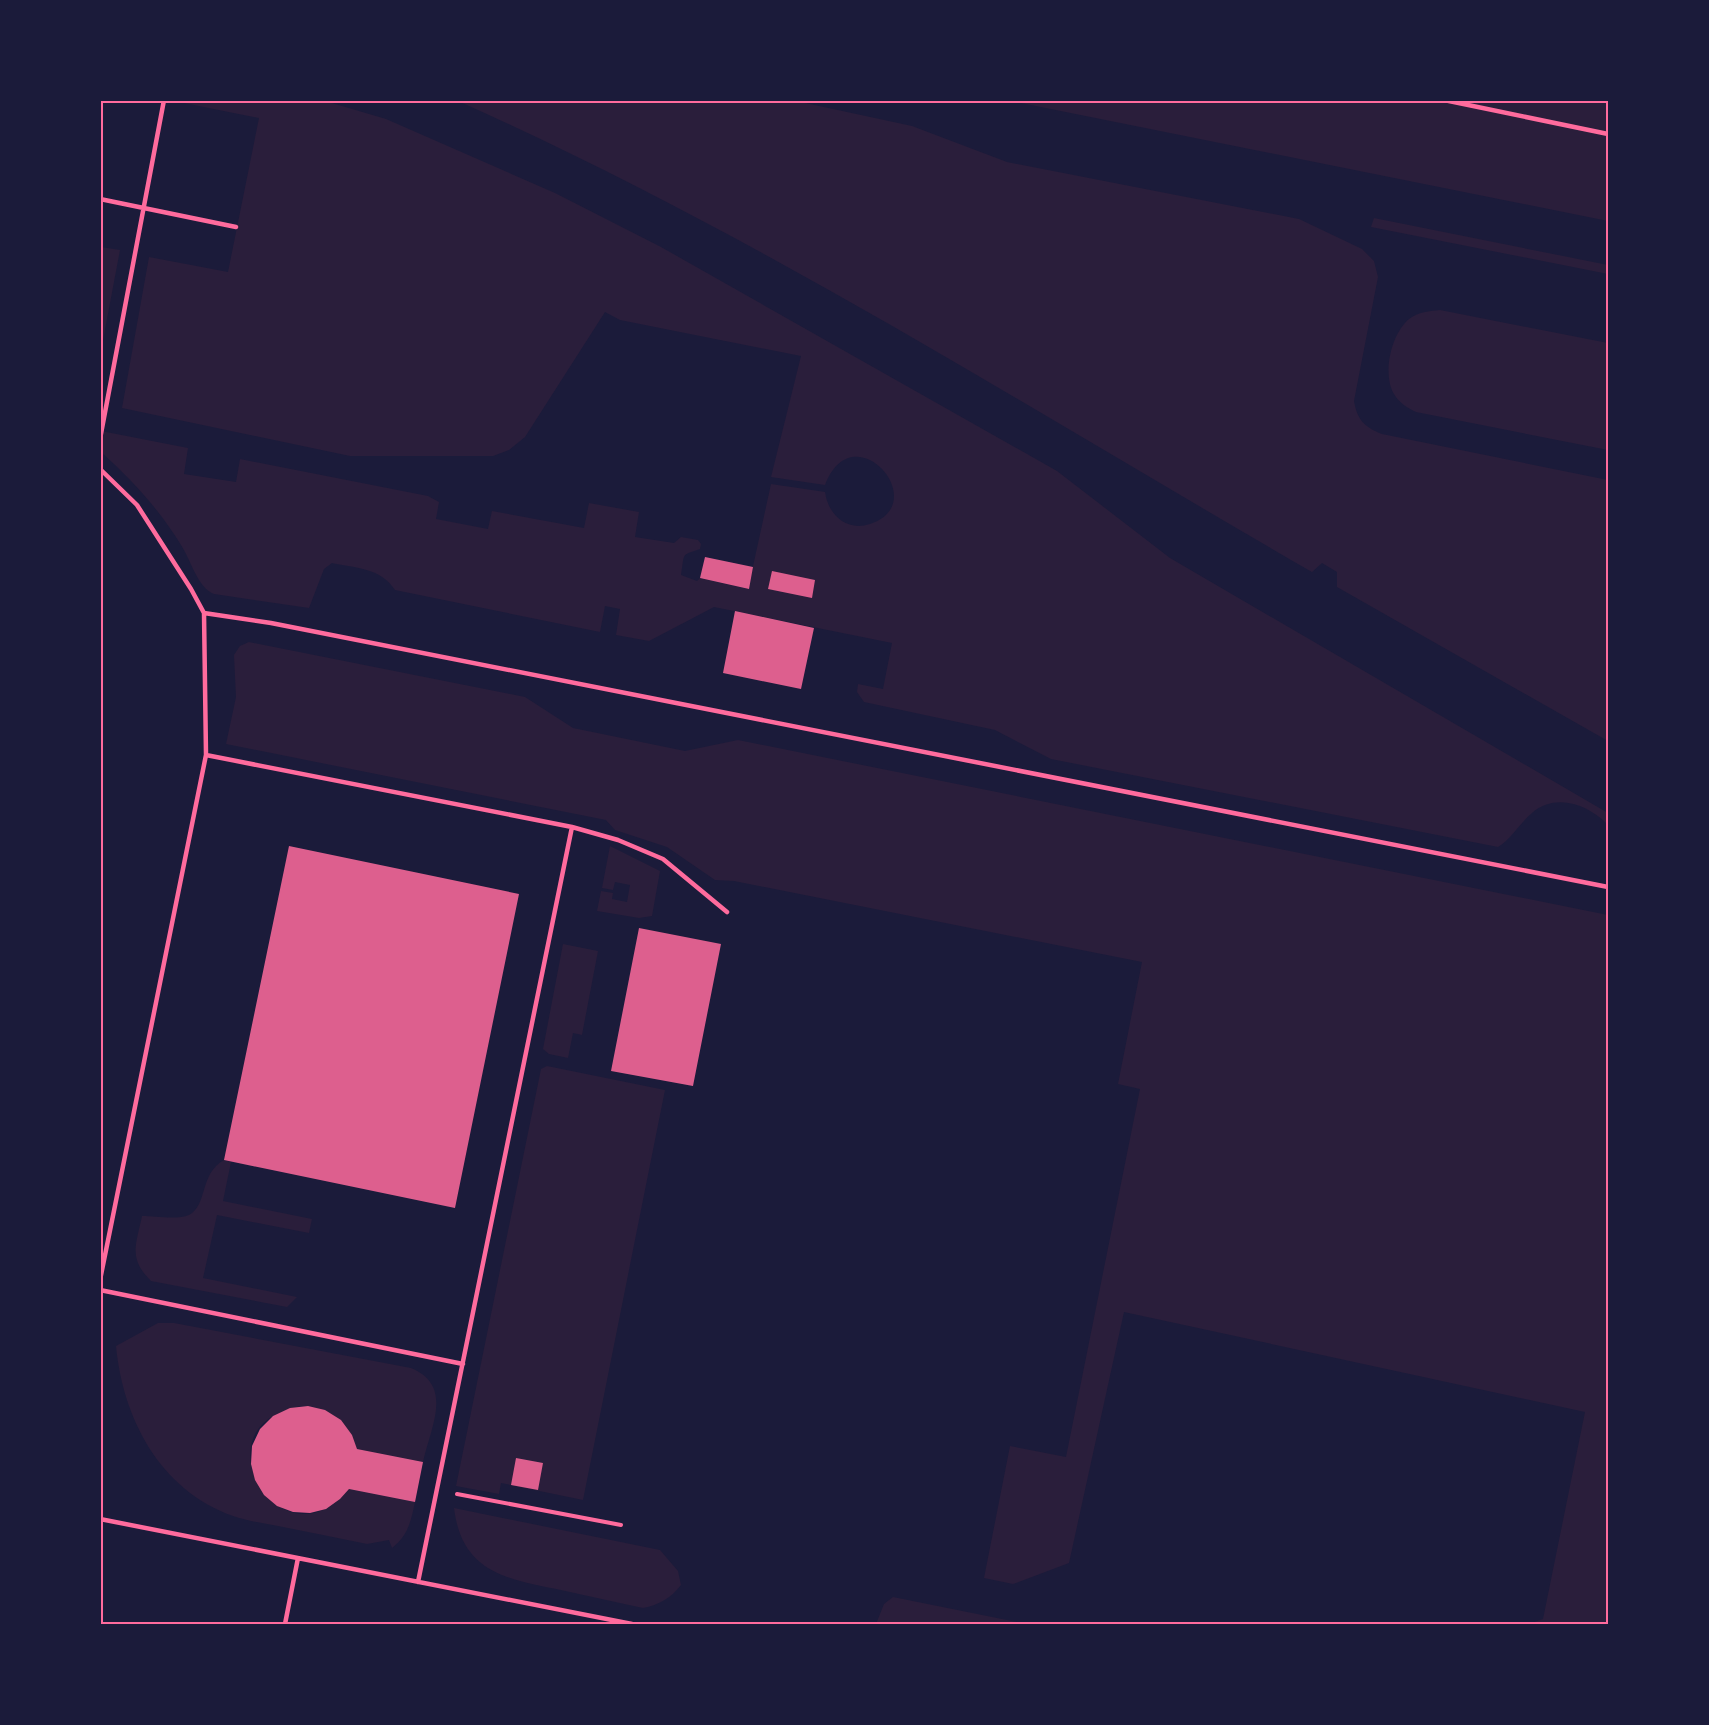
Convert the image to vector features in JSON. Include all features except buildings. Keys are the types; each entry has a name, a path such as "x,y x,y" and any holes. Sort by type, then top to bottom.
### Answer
{"lane":[{"path":"100,439 164,100"},
{"path":"1444,100 1608,134"},
{"path":"100,199 236,227"},
{"path":"100,469 137,505 191,589 204,614 206,755 100,1280"},
{"path":"204,614 282,625 1608,887"},
{"path":"206,755 572,827 618,840 663,859 727,912"},
{"path":"418,1582 572,827"},
{"path":"100,1290 463,1364"},
{"path":"100,1519 632,1624"},
{"path":"285,1624 298,1558"}],"path":[{"path":"438,1490 621,1525"}],"shaded area":[{"path":"174,101 325,101 386,119 555,193 661,247 1057,471 1170,558 1608,813 1608,825 1582,807 1562,802 1551,803 1532,813 1498,847 1051,759 995,730 864,702 857,692 858,684 883,689 892,643 714,607 649,641 616,635 620,609 605,606 600,632 395,590 383,577 375,573 332,563 324,569 309,608 214,594 203,586 173,532 154,507 101,452 101,431 188,448 184,474 236,482 240,459 428,496 439,502 436,519 488,529 492,511 584,528 589,503 639,512 635,537 674,543 681,537 698,540 701,544 700,549 684,556 681,575 697,581 700,578 748,589 771,484 825,492 834,514 846,523 861,526 870,524 888,513 894,499 891,483 882,469 868,459 853,457 838,465 825,485 771,477 801,356 620,320 605,312 525,437 509,450 493,456 350,456 122,408 149,257 228,272 259,118"},
{"path":"458,101 796,101 912,126 1007,162 1299,219 1362,249 1374,261 1378,277 1354,401 1359,418 1366,425 1382,434 1608,480 1608,741 1337,587 1337,572 1322,563 1312,572 785,265 568,152"},
{"path":"1011,101 1608,101 1608,221"},
{"path":"1374,218 1608,265 1608,274 1371,227"},
{"path":"100,247 120,250 101,351"},
{"path":"1440,310 1608,343 1608,450 1416,412 1401,403 1390,386 1389,376 1390,355 1397,334 1409,319 1420,313"},
{"path":"249,642 525,697 573,728 685,751 738,740 1608,915 1608,1624 1529,1624 1543,1619 1585,1412 1124,1312 1069,1563 1013,1584 984,1578 1010,1446 1066,1457 1140,1089 1118,1084 1142,962 734,881 715,880 667,847 615,830 606,820 226,744 236,697 234,655 240,646"},
{"path":"610,846 660,871 652,916 639,918 597,911 601,891 613,893 612,899 627,902 630,885 615,882 613,890 602,888"},
{"path":"563,944 598,951 582,1035 573,1033 568,1058 549,1054 543,1049"},
{"path":"547,1066 665,1090 583,1500 501,1483 499,1494 456,1486 541,1069"},
{"path":"224,1160 231,1162 223,1201 312,1219 309,1233 217,1215 203,1278 297,1297 287,1307 151,1281 136,1258 136,1243 142,1216 172,1218 189,1215 199,1204 211,1173"},
{"path":"158,1323 174,1323 411,1368 424,1376 432,1385 436,1396 436,1408 423,1462 357,1449 341,1422 328,1413 308,1406 277,1414 258,1430 250,1450 253,1472 264,1492 281,1507 302,1514 325,1509 349,1489 415,1502 408,1528 402,1538 392,1548 389,1540 367,1544 244,1519 207,1504 185,1489 150,1449 127,1400 120,1373 116,1346"},
{"path":"454,1508 660,1550 678,1571 681,1585 664,1600 643,1608 523,1582 490,1569 477,1560 466,1547"},
{"path":"893,1597 1027,1624 876,1624 884,1604"}]}
